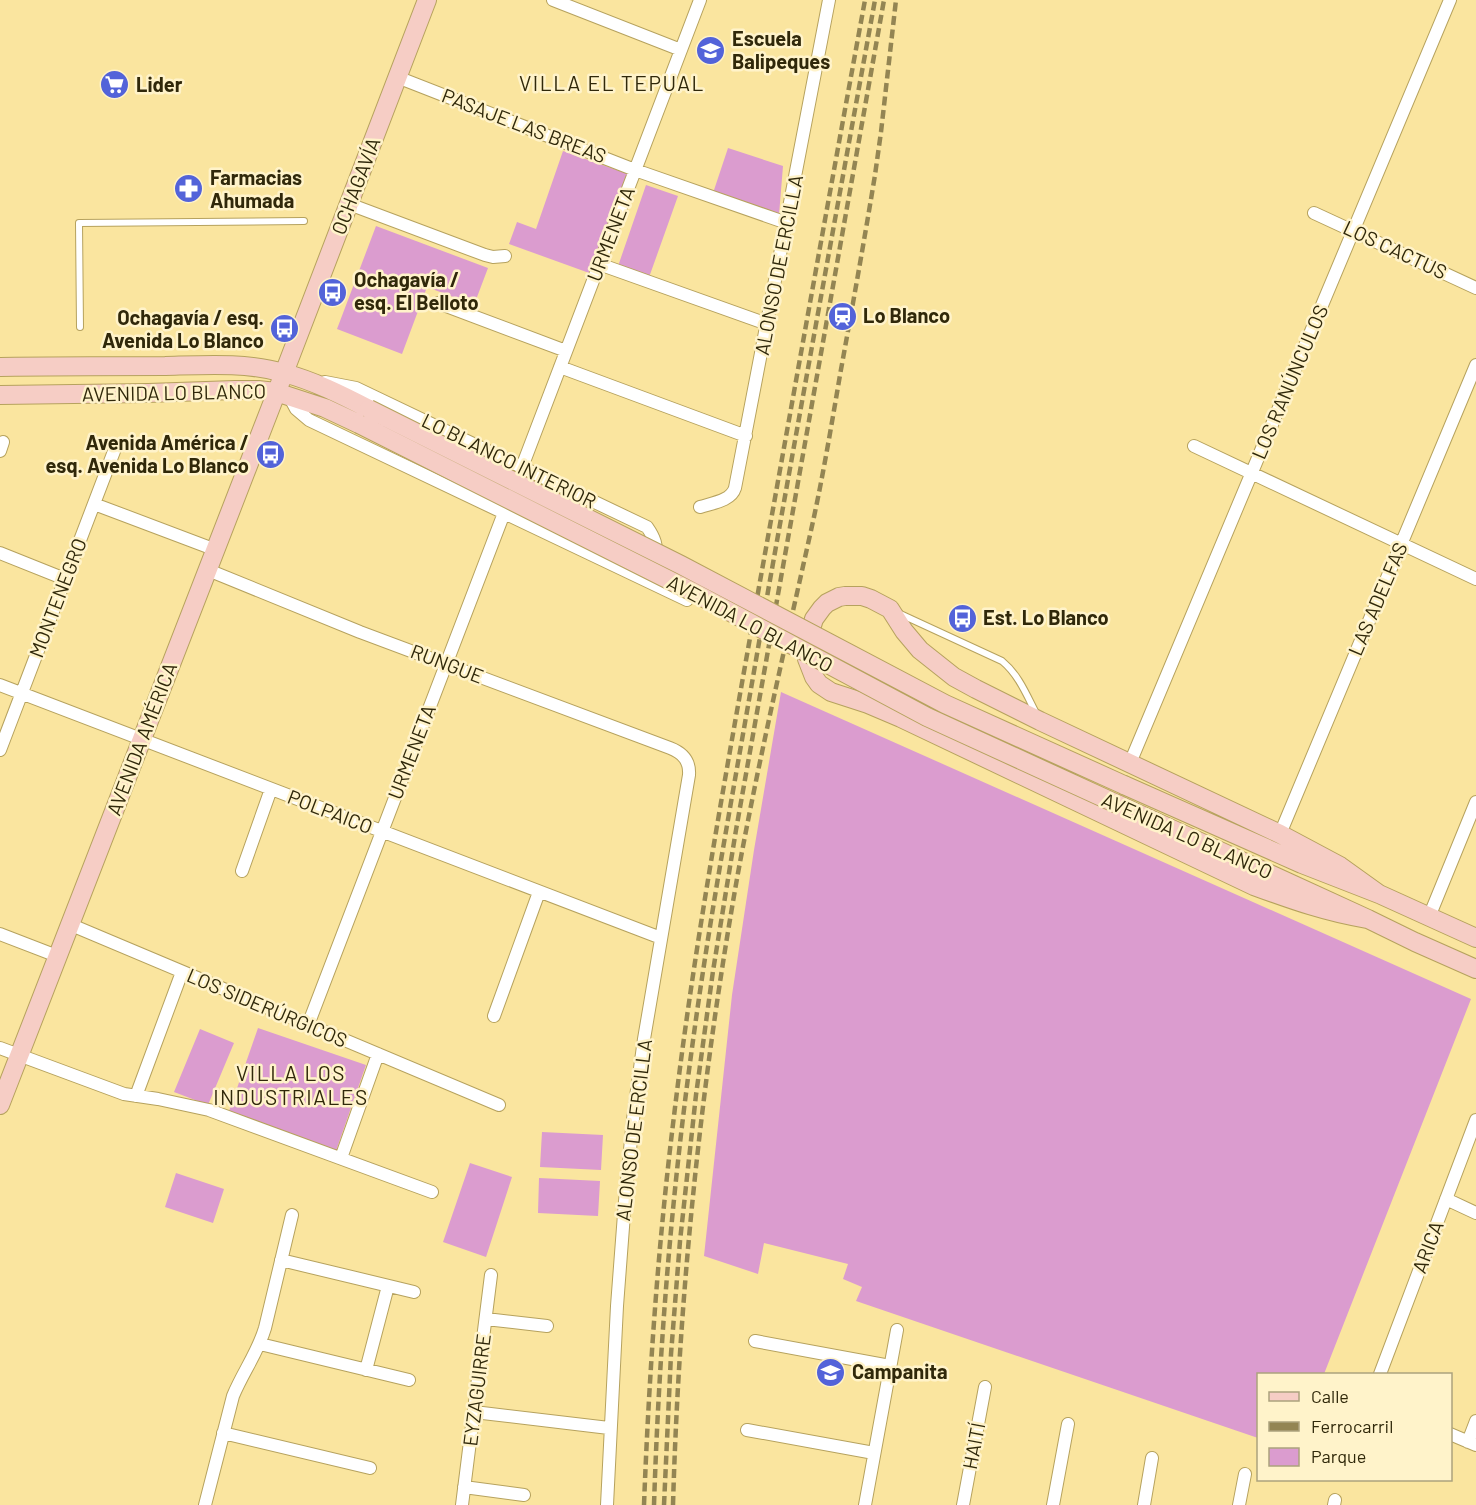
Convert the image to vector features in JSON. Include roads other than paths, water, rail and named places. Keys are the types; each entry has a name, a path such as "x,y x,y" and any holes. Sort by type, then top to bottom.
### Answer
{"main road":[{"name":"OCHAGAVÍA","path":"284,373 427,0"},
{"name":"AVENIDA LO BLANCO","path":"0,367 212,365 252,367 284,373 312,382 340,394 364,417 886,697 1476,969"},
{"name":"AVENIDA AMÉRICA","path":"0,1105 208,570 283,394 284,373"},
{"name":"AVENIDA LO BLANCO","path":"0,395 236,390 283,394 325,408 364,417 681,565 945,705 1302,864 1378,894 1476,938"},
{"path":"1368,919 1330,912 1254,886 901,718 831,692 813,677 807,659 806,649 814,619 827,603 839,597 854,595 871,599 890,609 920,650 954,677 1040,721 1280,834 1340,866 1378,894"}],"street":[{"path":"553,0 681,50"},
{"name":"URMENETA","path":"522,467 700,0"},
{"name":"ALONSO DE ERCILLA","path":"700,507 733,494 829,0"},
{"name":"LOS RANÚNCULOS","path":"1130,763 1450,0"},
{"name":"PASAJE LAS BREAS","path":"397,77 635,170 787,223"},
{"path":"349,204 484,255 506,256"},
{"name":"LOS CACTUS","path":"1314,213 1476,288"},
{"path":"599,264 767,324"},
{"path":"438,303 566,351"},
{"name":"LAS ADELFAS","path":"1280,834 1476,365"},
{"path":"560,367 746,436"},
{"name":"LO BLANCO INTERIOR","path":"312,382 333,383 356,388 647,527 657,552 650,568 635,576"},
{"path":"283,394 309,420 687,600"},
{"name":"MONTENEGRO","path":"0,750 116,446"},
{"path":"1194,446 1476,579"},
{"path":"94,504 216,550"},
{"name":"URMENETA","path":"308,1025 504,513"},
{"path":"0,553 65,579"},
{"name":"RUNGUE","path":"208,570 360,632 670,748 685,758"},
{"name":"POLPAICO","path":"0,685 661,938"},
{"name":"ALONSO DE ERCILLA","path":"607,1505 616,1306 629,1157 637,1082 689,775 685,758"},
{"path":"242,872 272,789"},
{"path":"1429,917 1476,802"},
{"path":"494,1016 539,891"},
{"name":"LOS SIDERÚRGICOS","path":"69,924 499,1105"},
{"path":"0,934 57,956"},
{"path":"136,1096 182,972"},
{"path":"0,1048 124,1094 209,1110 432,1192"},
{"path":"341,1158 378,1054"},
{"name":"ARICA","path":"1380,1373 1476,1120"},
{"path":"1446,1199 1476,1213"},
{"path":"205,1505 236,1388 266,1328 292,1215"},
{"path":"281,1260 414,1292"},
{"name":"EYZAGUIRRE","path":"462,1505 491,1275"},
{"path":"366,1370 388,1286"},
{"path":"486,1319 547,1326"},
{"path":"865,1505 897,1330"},
{"path":"755,1341 890,1366"},
{"path":"260,1344 409,1380"},
{"name":"HAITÍ","path":"963,1505 985,1387"},
{"path":"474,1412 609,1428"},
{"path":"1452,1435 1472,1443 1476,1421"},
{"path":"1053,1505 1068,1424"},
{"path":"747,1430 874,1453"},
{"path":"223,1432 370,1468"},
{"path":"1144,1505 1152,1458"},
{"path":"1239,1505 1245,1474"},
{"path":"464,1487 524,1495"}],"lane":[{"path":"80,327 79,223 304,221"},
{"path":"890,609 1002,662 1017,678 1040,721"}],"railway":[{"path":"644,1505 651,1359 659,1261 682,1050 736,719 865,0"},
{"path":"654,1505 659,1390 672,1219 699,995 762,625 875,0"},
{"path":"664,1505 671,1354 680,1241 696,1095 713,971 736,830 884,0"},
{"path":"673,1505 686,1267 713,1030 746,830 830,435 875,175 896,0"}],"place":[{"name":"Escuela Balipeques","path":"711,50"},
{"name":"Lider","path":"115,85"},
{"name":"Farmacias Ahumada","path":"189,189"},
{"name":"Ochagavía / esq. El Belloto","path":"333,292"},
{"name":"Lo Blanco","path":"842,316"},
{"name":"Ochagavía / esq. Avenida Lo Blanco","path":"285,329"},
{"name":"Avenida América / esq. Avenida Lo Blanco","path":"270,455"},
{"name":"Est. Lo Blanco","path":"962,618"},
{"name":"Campanita","path":"831,1372"}],"district":[{"name":"VILLA EL TEPUAL","path":"612,84"},
{"name":"VILLA LOS INDUSTRIALES","path":"291,1086"}]}
